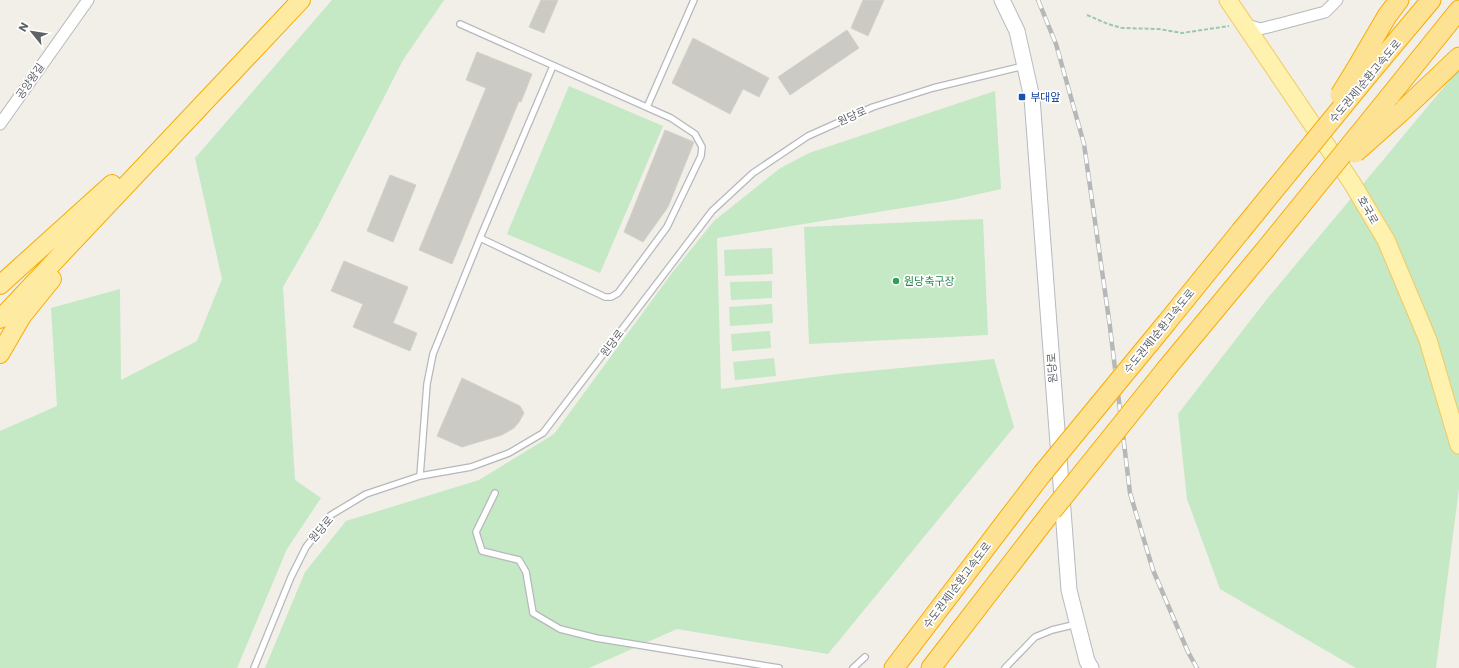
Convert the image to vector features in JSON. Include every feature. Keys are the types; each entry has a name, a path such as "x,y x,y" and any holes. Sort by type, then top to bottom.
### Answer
{"highway":[{"path":"0,319 140,164 284,0"},
{"path":"0,308 301,0"},
{"path":"1362,72 1391,8 1399,0"},
{"name":"수도권제1순환고속도로","path":"894,668 1042,474 1309,148 1362,72 1431,0"},
{"path":"932,668 1052,511 1459,10"},
{"path":"1314,190 1400,113 1459,57"},
{"path":"0,285 140,164"},
{"path":"0,354 22,316 140,164"}],"main road":[{"name":"원당로","path":"1002,0 1017,31 1032,98 1069,590 1087,661 1091,668"},
{"name":"호국로","path":"1228,0 1252,26 1396,237 1439,339 1458,403"},
{"name":"호국로","path":"1240,0 1252,26 1352,183 1386,240 1428,340 1459,445"},
{"path":"1442,386 1458,403"}],"street":[{"name":"공양왕길","path":"0,124 88,0"},
{"path":"1252,26 1325,12 1336,0"}],"lane":[{"path":"647,107 694,0"},
{"path":"460,24 671,118 695,134 702,146 701,156 667,227 618,293 611,297 605,297 480,238"},
{"path":"420,476 427,384 433,354 552,66"},
{"name":"원당로","path":"254,668 290,577 306,547 331,515 366,494 420,476 471,467 509,453 543,433 712,211 759,169 808,136 873,108 933,88 1025,66"},
{"path":"495,493 476,532 482,551 519,560 526,572 533,613 560,629 596,638 779,668"},
{"path":"1005,668 1035,637 1052,630 1077,624"},
{"path":"853,668 865,657"}],"path":[{"path":"1087,15 1122,28 1159,29 1182,34 1252,26"}],"green space":[{"path":"332,0 444,0 403,60 318,226 283,287 295,480 321,498 287,549 237,668 0,668 0,431 57,406 51,308 120,289 121,380 197,341 222,279 195,158"},
{"path":"1459,69 1459,488 1436,668 1356,668 1220,589 1187,499 1178,414 1267,299"},
{"path":"569,86 663,126 600,273 507,234"},
{"path":"995,91 1001,189 952,200 717,238 721,389 838,374 994,359 1014,427 828,654 677,629 589,668 265,668 305,572 346,521 479,480 554,434 672,273 714,221 779,169 809,153"},
{"name":"원당축구장","path":"983,219 988,335 809,344 804,227"},
{"path":"772,248 773,274 725,276 724,250"},
{"path":"772,281 772,298 731,300 730,282"},
{"path":"772,304 773,323 730,326 729,307"},
{"path":"770,331 771,348 732,351 731,334"},
{"path":"774,358 776,376 735,380 733,362"}],"building":[{"path":"541,0 558,0 544,33 529,27"},
{"path":"863,0 884,0 868,36 851,28"},
{"path":"847,30 859,48 790,95 778,77"},
{"path":"693,38 769,78 759,97 743,89 730,114 672,83"},
{"path":"477,52 532,74 521,102 519,101 452,264 419,250 486,88 466,80"},
{"path":"665,130 694,142 668,207 643,242 624,232"},
{"path":"390,175 416,185 393,242 367,231"},
{"path":"344,261 408,287 393,323 417,333 410,351 353,327 363,304 331,291"},
{"path":"462,378 520,406 524,413 514,428 502,435 462,447 437,436"}],"railway":[{"path":"1038,0 1056,44 1084,144 1110,327 1130,493 1153,570 1188,652 1197,668"}],"place":[{"name":"부대앞","path":"1022,97"},
{"name":"원당축구장","path":"896,281"}]}
